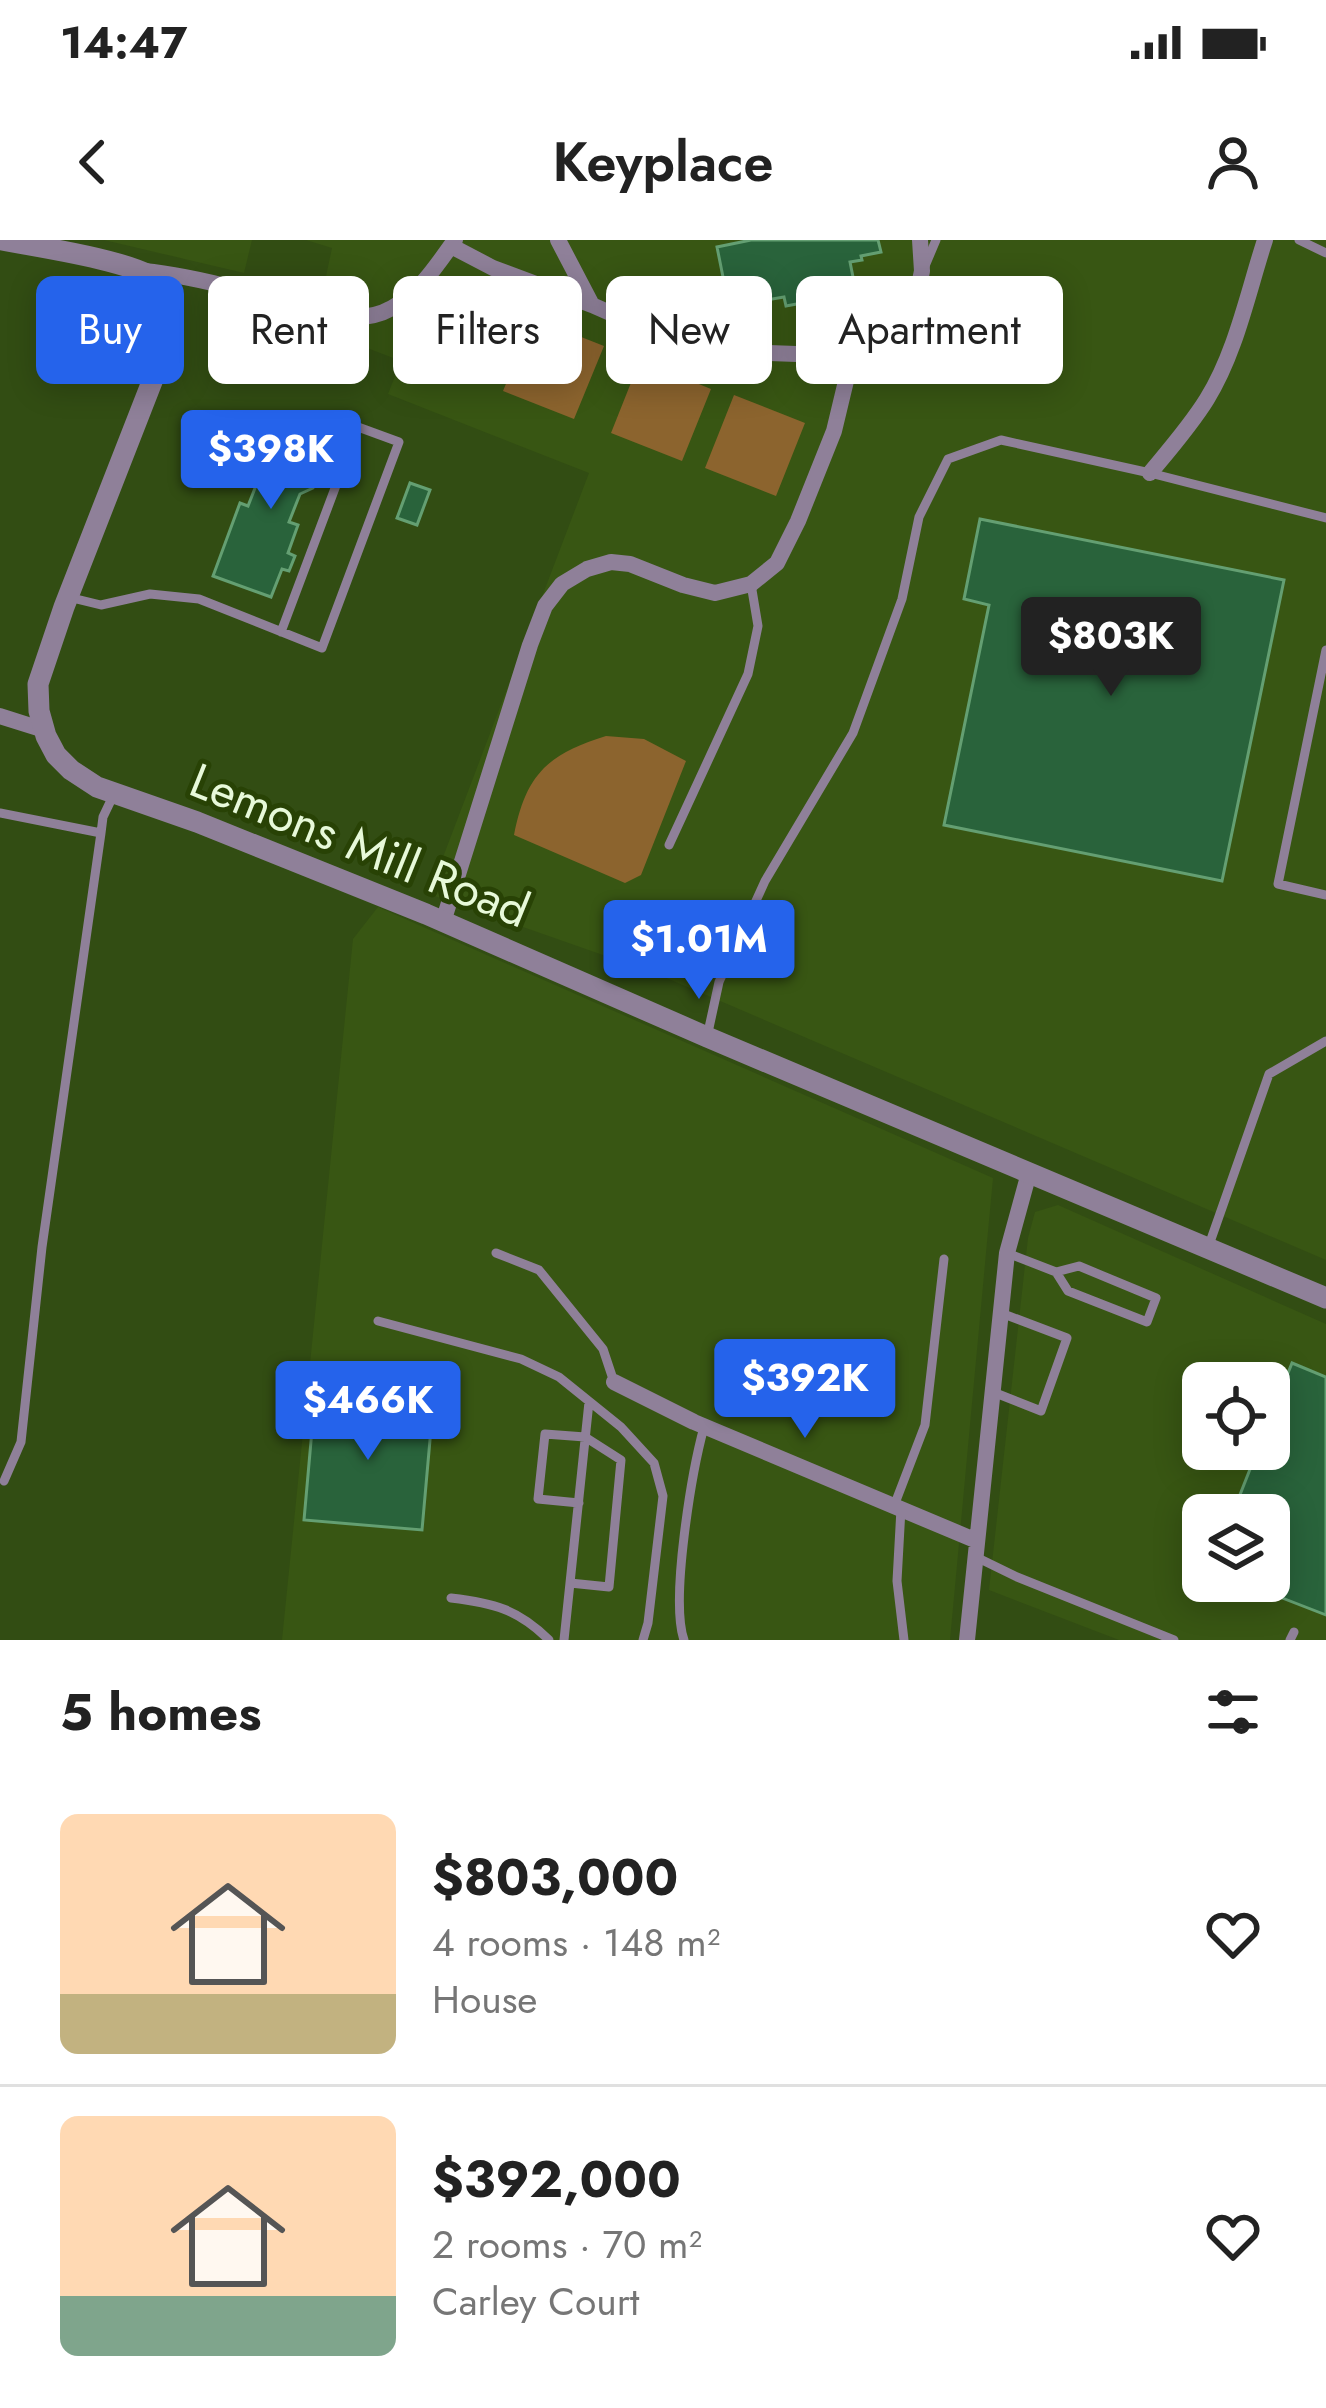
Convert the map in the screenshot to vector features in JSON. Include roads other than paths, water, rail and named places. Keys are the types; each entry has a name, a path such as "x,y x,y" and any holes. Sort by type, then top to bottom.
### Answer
{"street":[{"path":"2,240 359,318 396,306 426,280 453,243 493,268 660,335 710,350 796,354"},
{"path":"559,240 592,305"},
{"path":"920,240 921,276"},
{"path":"1150,473 1208,397 1228,355 1265,240"},
{"path":"44,730 38,684 173,323 171,299 162,283 143,271"},
{"path":"443,922 545,606 562,584 611,562 715,593 751,584 777,563 798,521 834,431 845,384"},
{"path":"0,716 44,730"},
{"name":"Lemons Mill Road","path":"44,730 56,755 97,787 197,822 443,922 1326,1298"},
{"path":"967,1640 1007,1253 1029,1172"},
{"path":"614,1382 704,1427 898,1508 976,1549"}],"lane":[{"path":"922,272 936,240"},
{"path":"1299,240 1326,253"},
{"path":"68,597 101,604 150,594 199,599 281,632 322,648 399,442 358,427 281,632"},
{"path":"706,1037 719,982 765,881 853,733 902,599 919,517 948,459 1001,440 1326,518"},
{"path":"669,845 748,674 758,626 751,584"},
{"path":"1326,650 1320,711 1278,884 1326,896"},
{"path":"4,1481 21,1442 42,1247 103,817 114,793"},
{"path":"0,813 101,832"},
{"path":"1208,1247 1269,1074 1323,1046"},
{"path":"496,1252 539,1270 603,1349 614,1382"},
{"path":"1007,1253 1056,1272 1079,1266 1156,1298 1147,1322 1068,1291 1056,1272"},
{"path":"904,1640 897,1581 898,1508 925,1425 944,1259"},
{"path":"993,1392 1041,1411 1067,1338 1001,1313"},
{"path":"378,1321 520,1359 559,1377 621,1427 654,1463 663,1496 643,1640"},
{"path":"565,1640 589,1402"},
{"path":"684,1640 677,1618 704,1427"},
{"path":"571,1583 609,1586 622,1460 586,1437 545,1434 538,1498 579,1503"},
{"path":"976,1549 1017,1577 1174,1640"},
{"path":"451,1598 493,1603 530,1621 549,1640"}]}
